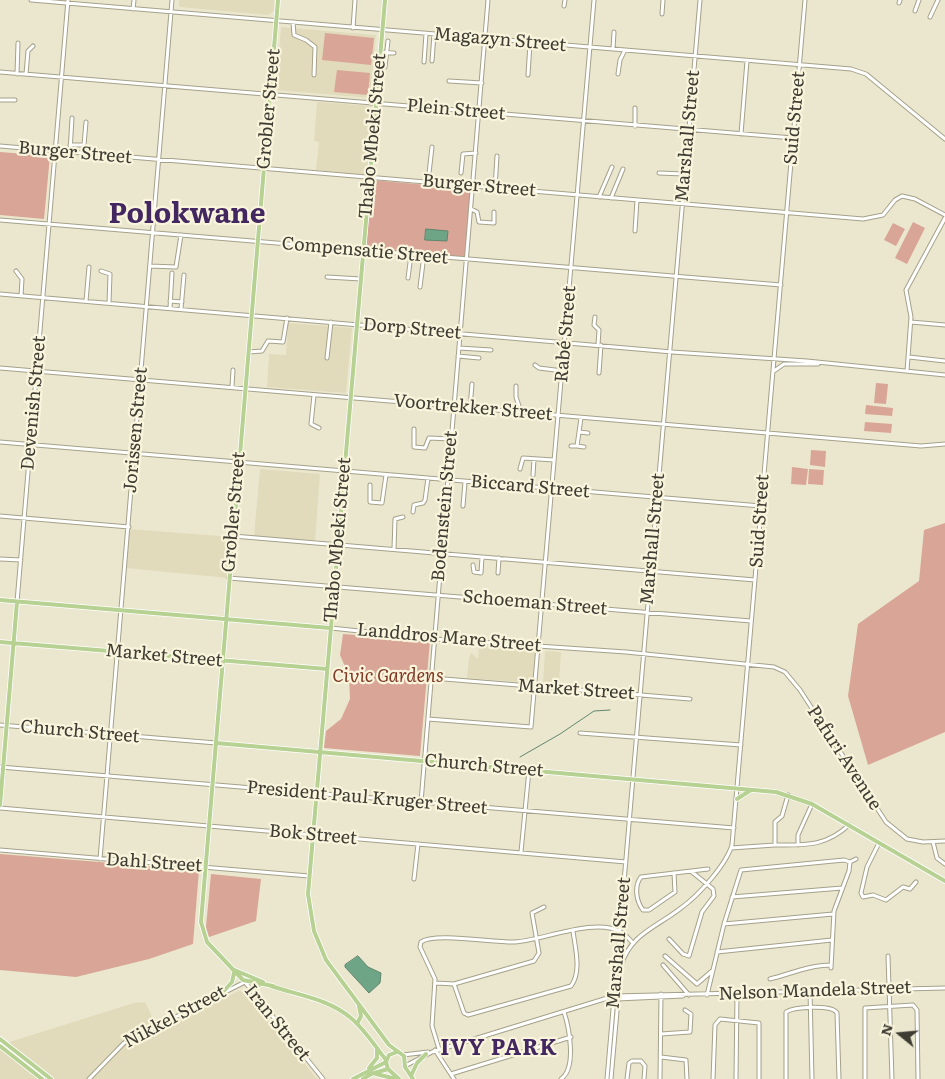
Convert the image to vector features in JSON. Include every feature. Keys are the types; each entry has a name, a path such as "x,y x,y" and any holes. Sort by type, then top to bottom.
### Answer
{"main road":[{"name":"Grobler Street","path":"232,970 207,942 201,928 204,867 278,0"},
{"name":"Thabo Mbeki Street","path":"385,0 357,324 342,472 308,905 317,942 331,969 397,1052 403,1055"},
{"name":"Landdros Mare Street","path":"0,600 330,628"},
{"name":"Devenish Street","path":"0,807 17,602"},
{"name":"Market Street","path":"0,642 327,669"},
{"name":"Church Street","path":"216,743 424,762 634,778 788,794 812,804 945,881"},
{"path":"737,800 744,793 753,789"},
{"path":"222,993 232,982 232,970 327,1004 357,1024 386,1061 388,1069"},
{"name":"Iran Street","path":"232,970 245,982"},
{"path":"245,982 273,986"},
{"path":"259,997 256,987 262,984"},
{"path":"357,1024 361,1014 358,1004"},
{"path":"0,1039 51,1079"},
{"path":"0,1046 42,1079"},
{"path":"366,1071 377,1058 377,1048"},
{"path":"353,1079 386,1061 389,1055 397,1052"},
{"path":"363,1079 371,1074 388,1069 401,1070 412,1077 417,1063 426,1054"},
{"path":"371,1074 388,1075 397,1079 406,1061 403,1055"}],"street":[{"name":"Magazyn Street","path":"32,0 81,2 353,28 851,69 864,73 945,139"},
{"path":"103,0 103,5"},
{"path":"120,0 120,7"},
{"path":"133,8 134,0"},
{"name":"Jorissen Street","path":"100,859 172,0"},
{"path":"353,28 355,0"},
{"name":"Bodenstein Street","path":"421,802 488,0"},
{"path":"564,0 564,6"},
{"name":"Rabé Street","path":"428,719 531,727 547,563 554,460 566,342 594,0"},
{"path":"662,14 663,0"},
{"name":"Marshall Street","path":"609,1079 649,572 700,0"},
{"name":"Suid Street","path":"632,942 686,905 725,860 731,848 737,800 805,0"},
{"path":"915,11 919,0"},
{"path":"930,18 938,0"},
{"name":"Devenish Street","path":"17,602 60,77 68,1"},
{"path":"293,22 294,35 306,40 315,47 314,75"},
{"path":"613,49 614,32"},
{"path":"424,62 426,34"},
{"path":"432,61 434,34"},
{"path":"385,67 388,41"},
{"path":"17,74 18,43"},
{"path":"528,75 530,43"},
{"path":"26,74 28,51 32,46"},
{"path":"618,74 620,60 625,50"},
{"path":"380,52 394,53"},
{"path":"740,134 747,61"},
{"name":"Plein Street","path":"0,72 793,138"},
{"path":"449,81 482,83"},
{"path":"0,100 16,100"},
{"path":"635,108 636,126"},
{"path":"70,152 72,118"},
{"path":"70,145 84,146 86,122"},
{"name":"Burger Street","path":"0,146 682,204 870,218 885,213 895,200 902,196 915,199 945,217"},
{"path":"428,182 432,148"},
{"path":"461,173 463,154 476,153"},
{"path":"494,188 498,156"},
{"path":"599,196 612,168"},
{"path":"611,198 622,169"},
{"path":"659,174 684,174"},
{"path":"635,231 637,200"},
{"path":"471,209 477,212 479,222 494,223 494,212"},
{"path":"907,371 911,322 906,289 945,217"},
{"name":"Compensatie Street","path":"0,220 781,285"},
{"path":"150,266 176,267 181,235"},
{"path":"408,278 411,254"},
{"path":"420,287 424,255"},
{"path":"86,301 89,267"},
{"path":"16,271 22,279 21,296"},
{"path":"101,271 110,274 108,303"},
{"path":"170,308 172,273"},
{"path":"181,309 184,275"},
{"path":"327,278 360,279"},
{"name":"Dorp Street","path":"0,294 669,352 824,363 945,375"},
{"path":"170,301 182,302"},
{"path":"595,317 594,325 599,330 599,373"},
{"path":"248,352 262,352 268,341 283,342 287,318"},
{"path":"328,358 331,322"},
{"path":"911,322 945,325"},
{"path":"458,348 491,350"},
{"path":"458,356 479,358"},
{"path":"909,357 945,361"},
{"name":"Dorp Street","path":"774,371 784,364 824,363"},
{"path":"535,365 539,368 563,371"},
{"name":"Voortrekker Street","path":"0,368 921,446 945,444"},
{"path":"232,388 233,370"},
{"path":"470,408 472,384"},
{"path":"516,386 516,398 521,412"},
{"path":"314,395 311,424 319,428"},
{"path":"577,446 581,418"},
{"path":"414,429 414,447 425,448 429,438 451,439"},
{"path":"579,432 588,433"},
{"name":"Biccard Street","path":"0,442 761,506"},
{"path":"571,446 584,447"},
{"path":"520,469 522,458 554,460"},
{"path":"533,475 534,458"},
{"path":"370,484 370,502 382,503 386,475"},
{"path":"413,512 414,505 425,500 428,478"},
{"path":"463,506 465,482"},
{"path":"0,516 129,526"},
{"path":"394,549 395,519 403,518"},
{"path":"233,536 755,580"},
{"path":"473,565 473,571 481,573 482,557"},
{"path":"0,558 21,560"},
{"path":"498,573 499,558"},
{"name":"Schoeman Street","path":"228,578 751,621"},
{"name":"Landdros Mare Street","path":"330,628 435,639 539,645 748,663"},
{"name":"Pafuri Avenue","path":"748,663 774,667 785,672 800,690 886,822 907,838 933,842 945,841"},
{"name":"Market Street","path":"432,678 690,699"},
{"name":"Church Street","path":"0,725 216,743"},
{"path":"580,733 741,745"},
{"name":"President Paul Kruger Street","path":"2,767 734,828"},
{"path":"521,852 529,770"},
{"path":"775,845 775,822 782,816 788,794"},
{"path":"798,845 798,836 812,804"},
{"name":"Bok Street","path":"0,807 104,818 626,862"},
{"path":"731,848 817,844 838,834 849,825"},
{"path":"933,842 936,855 945,864"},
{"path":"879,843 867,867 861,893 864,897 873,895 886,900 903,887 910,889 916,882"},
{"path":"414,879 418,844"},
{"name":"Dahl Street","path":"0,850 309,876"},
{"path":"707,995 739,872 742,870 844,860 850,862 856,859"},
{"path":"770,979 794,974 805,968 831,966 833,914 850,868 850,862"},
{"path":"674,873 675,892 649,910 643,910 637,901 639,879 644,876 708,869"},
{"path":"669,939 684,955 690,954 702,912 714,896 713,889 691,872"},
{"path":"732,897 842,888"},
{"path":"436,984 454,984 534,961 539,953 532,912 544,907"},
{"path":"724,924 833,914"},
{"path":"454,1079 435,1050 432,1026 436,984 434,973 420,943 430,938 514,942 572,931 600,928 620,931 632,942 621,966 616,998"},
{"path":"454,984 464,1013 468,1015 571,986 576,978 577,960 572,931"},
{"path":"717,952 832,940"},
{"path":"665,956 697,984 712,970"},
{"path":"888,956 892,1079"},
{"path":"663,965 688,995"},
{"name":"Nikkel Street","path":"89,1079 124,1043 245,982"},
{"name":"Iran Street","path":"245,982 259,997 323,1079"},
{"name":"Nelson Mandela Street","path":"403,1055 435,1050 609,998 945,988"},
{"path":"810,991 812,1079"},
{"path":"736,1079 737,993"},
{"path":"660,1079 662,1058 661,996"},
{"path":"866,1079 864,1011 867,1007 889,1006 913,1006 916,1008 918,1079"},
{"path":"786,1079 786,1012 831,1007 837,1011 839,1079"},
{"path":"662,1034 690,1032 691,1014 685,1010"},
{"path":"561,1079 567,1073 571,1037 564,1012"},
{"path":"712,1079 716,1022 720,1019 754,1022 760,1025 759,1079"},
{"path":"451,1074 571,1037"},
{"name":"Nelson Mandela Street","path":"401,1070 435,1050"},
{"path":"662,1058 686,1060 688,1079"},
{"path":"627,1079 629,1064 632,1061 641,1061 645,1066 644,1079"}],"shaded area":[{"path":"179,0 274,0 274,11 268,15 179,7"},
{"path":"281,27 376,35 370,98 276,90"},
{"path":"317,102 372,106 367,175 316,170 319,142 314,141"},
{"path":"426,229 448,231 447,241 425,240"},
{"path":"288,323 352,328 346,393 267,387 269,354 286,355"},
{"path":"260,469 320,474 315,542 254,536"},
{"path":"129,529 232,537 228,578 126,568"},
{"path":"479,646 537,647 533,683 467,678 469,658 471,653 478,659"},
{"path":"545,651 561,652 559,684 543,683"},
{"path":"358,956 368,967 381,973 380,983 369,993 345,967 345,965"},
{"path":"239,991 247,993 317,1079 0,1079 0,1045 134,1003 145,1002 158,1029"}],"green space":[{"path":"325,33 374,38 371,65 322,60"},
{"path":"337,70 370,73 368,95 334,92"},
{"path":"0,152 50,156 44,219 0,215"},
{"path":"372,180 471,189 465,258 366,250"},
{"path":"913,222 925,228 907,264 895,258"},
{"path":"893,223 905,229 896,246 884,240"},
{"path":"876,383 888,384 886,404 874,403"},
{"path":"866,405 893,408 892,416 865,414"},
{"path":"865,422 892,424 891,433 864,431"},
{"path":"811,450 826,451 825,467 810,465"},
{"path":"792,467 808,469 806,485 791,484"},
{"path":"809,469 824,470 823,485 808,484"},
{"path":"945,523 945,732 868,765 848,696 858,624 919,581 924,530"},
{"name":"Civic Gardens","path":"343,634 430,641 420,756 324,748 326,731 341,719 350,699 349,676 340,655"},
{"path":"0,854 199,870 193,944 149,959 76,977 0,970"},
{"path":"211,874 261,879 256,921 209,937 206,927"}],"waterway":[{"path":"520,757 560,734 594,711 610,710"}],"district":[{"name":"Polokwane","path":"187,215"},
{"name":"IVY PARK","path":"499,1049"}]}
